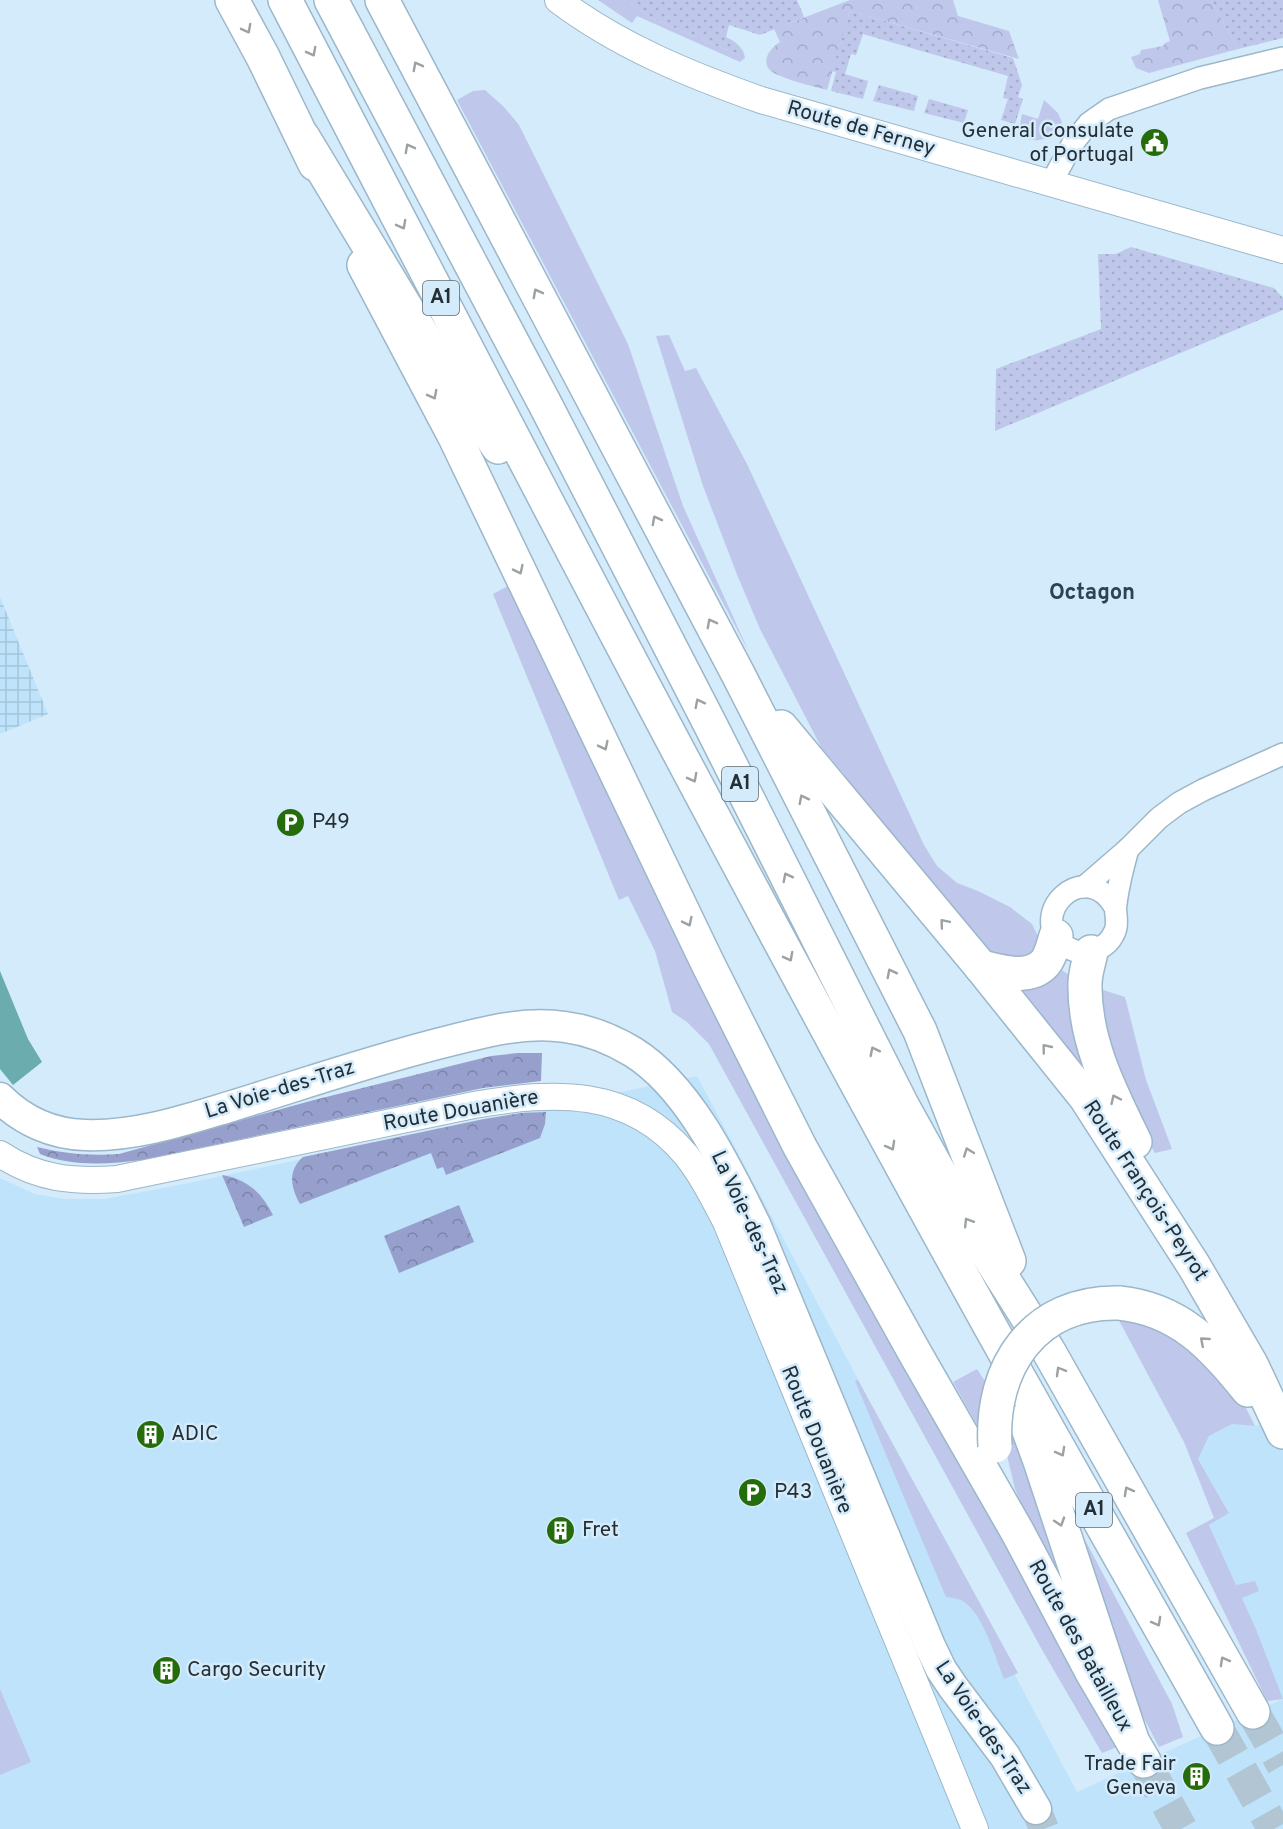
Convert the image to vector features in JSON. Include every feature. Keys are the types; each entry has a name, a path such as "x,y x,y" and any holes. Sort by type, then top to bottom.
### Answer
{"main road":[{"path":"232,0 303,137 434,354 597,596"},
{"name":"A1","path":"285,0 597,596 857,1084 970,1292 1217,1728"},
{"name":"A1","path":"331,0 545,404 902,1105 964,1217 1033,1325 1253,1712"},
{"path":"382,0 738,674 920,1031 1033,1325"},
{"path":"303,137 338,217 456,437 708,964 800,1147 915,1355 1017,1531"},
{"name":"Route François-Peyrot","path":"738,674 981,967 1086,1098 1194,1266 1251,1364 1283,1433"},
{"path":"981,967 1022,974 1036,969 1046,962 1056,936"},
{"path":"1091,952 1085,981 1085,998 1093,1042 1107,1083 1194,1266"},
{"name":"La Voie-des-Traz","path":"0,1098 19,1114 44,1127 69,1133 99,1135 158,1126 401,1054 491,1030 525,1026 565,1027 593,1034 633,1053 660,1075 687,1105 716,1149 734,1182 755,1224 941,1669 1005,1756 1036,1809"},
{"name":"Route des Batailleux","path":"970,1292 1040,1461 1138,1750 1093,1674 1017,1531"},
{"path":"1017,1531 1002,1486 995,1446 995,1414 999,1391 1008,1366 1026,1341 1044,1324 1062,1313 1100,1304 1119,1303 1157,1311 1183,1325 1199,1337 1229,1367 1283,1433"}],"street":[{"name":"Route de Ferney","path":"558,0 618,39 726,88 805,114 1283,250"},
{"path":"1051,183 1073,143 1089,123 1109,109 1200,78 1283,58"},
{"path":"1128,849 1115,907 1117,924 1115,932 1105,945 1091,952 1071,950 1056,936 1053,929 1054,908 1060,898 1069,891 1084,887 1128,849 1151,825 1179,803 1283,754"},
{"path":"1084,887 1102,892 1110,898 1115,907"},
{"name":"Route Douanière","path":"0,1154 14,1163 51,1177 82,1181 117,1179 474,1105 543,1096 594,1099 639,1116 655,1126 687,1156 705,1182 735,1243 975,1829"}],"shaded area":[{"path":"0,597 48,714 0,734"},
{"path":"0,971 28,1039 42,1062 13,1085 0,1069"},
{"path":"697,1076 1077,1792 1283,1699 1283,1829 0,1829 0,1178 35,1194 64,1199 104,1199"},
{"path":"1283,1420 1283,1699 1242,1598 1258,1591 1255,1581 1236,1585 1209,1525 1229,1512 1198,1459 1209,1436 1232,1424 1255,1426"}],"green space":[{"path":"598,0 624,0 652,18 745,58 740,62 637,16 632,23"},
{"path":"624,0 797,0 804,17 760,35 729,25 726,37 738,45 745,58 652,18"},
{"path":"850,0 953,0 958,16 1009,31 1019,59 850,11 827,90 787,78 769,69 767,57 780,42 774,29"},
{"path":"1158,0 1211,0 1238,49 1149,73 1136,68 1131,57 1140,54 1141,50 1163,46 1170,41"},
{"path":"1211,0 1283,0 1283,38 1238,49"},
{"path":"850,11 1013,58 1022,85 1018,97 1023,99 1015,124 1001,120 1008,99 1003,98 1008,76 863,34 856,55 851,54 845,74 868,81 863,99 831,91 836,72 832,71"},
{"path":"879,85 918,96 914,111 873,101"},
{"path":"485,90 519,125 628,344 683,506 749,652 457,100 473,91"},
{"path":"929,99 968,110 964,123 924,113"},
{"path":"1044,100 1058,113 1062,123 1042,140 1024,138 1028,127 1020,125 1022,114 1038,119"},
{"path":"1131,247 1274,288 1283,298 1283,310 995,431 996,369 1101,329 1098,254 1116,254"},
{"path":"669,335 685,371 696,368 748,466 924,845 937,866 957,883 1010,907 1032,924 1039,938 1035,957 994,961 869,821 844,774 821,747 760,629 703,486 656,336"},
{"path":"508,586 1117,1747 1102,1753 1041,1648 709,1044 687,1022 672,1012 655,951 628,896 619,900 493,594"},
{"path":"1056,966 1079,982 1099,1097 1017,991"},
{"path":"1103,990 1125,997 1146,1080 1172,1149 1155,1153 1122,1099 1091,995"},
{"path":"542,1053 541,1081 483,1088 142,1160 77,1163 40,1154 37,1147 78,1154 119,1154 314,1100 491,1056"},
{"path":"546,1112 540,1138 446,1175 443,1167 437,1169 431,1153 300,1204 294,1192 293,1174 303,1157 484,1119 521,1113"},
{"path":"222,1175 239,1180 253,1188 273,1215 244,1227"},
{"path":"459,1205 474,1242 399,1273 384,1236"},
{"path":"1115,1313 1175,1331 1241,1398 1255,1426 1232,1424 1209,1436 1198,1459 1229,1513 1209,1525 1236,1585 1255,1581 1259,1591 1242,1598 1283,1699 1267,1701 1186,1533 1214,1518 1184,1442"},
{"path":"977,1369 988,1386 981,1432 953,1382"},
{"path":"858,1380 1018,1673 1004,1679 989,1640 974,1611 963,1601 946,1597 855,1381"},
{"path":"1006,1406 1103,1668 1030,1524 1015,1489 1006,1451"},
{"path":"1059,1491 1172,1704 1183,1737 1159,1747 1137,1705"},
{"path":"0,1689 31,1762 0,1775"}],"tunnel":[{"path":"1253,1712 1283,1765"},
{"path":"1217,1728 1274,1829"},
{"path":"1144,1761 1181,1829"},
{"path":"1036,1809 1044,1829"}],"place":[{"name":"General Consulate of Portugal","path":"1155,143"},
{"name":"P49","path":"291,822"},
{"name":"ADIC","path":"150,1434"},
{"name":"P43","path":"753,1492"},
{"name":"Fret","path":"561,1530"},
{"name":"Cargo Security","path":"166,1670"},
{"name":"Trade Fair Geneva","path":"1197,1776"}],"district":[{"name":"Octagon","path":"1092,593"}]}
